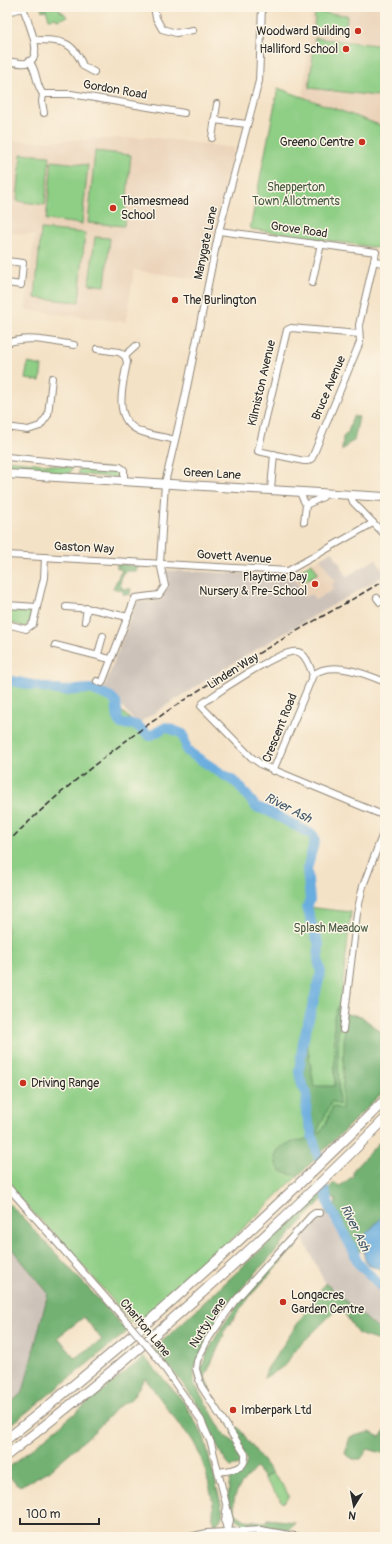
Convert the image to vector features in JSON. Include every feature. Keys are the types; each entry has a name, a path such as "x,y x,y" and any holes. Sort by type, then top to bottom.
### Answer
{"highway":[{"path":"7,1439 78,1382 166,1307 337,1148 385,1100"},
{"path":"7,1455 85,1393 187,1307 292,1210 385,1119"}],"main road":[{"path":"7,11 23,7"},
{"name":"Green Lane","path":"7,474 385,496"}],"street":[{"path":"7,56 7,60 22,63 29,62 34,55 35,40 23,7"},
{"path":"154,7 156,18 162,29 176,33 193,30"},
{"name":"Manygate Lane","path":"165,483 194,356 219,230 259,81 262,7"},
{"path":"35,40 57,41 73,47 78,53 83,66 94,72"},
{"path":"29,62 35,69 39,88 43,94 42,102 44,113"},
{"name":"Gordon Road","path":"43,94 71,94 184,113"},
{"path":"212,138 216,104"},
{"path":"214,120 247,124"},
{"name":"Grove Road","path":"219,230 376,252"},
{"path":"312,283 321,244"},
{"name":"Bruce Avenue","path":"274,454 304,461 308,461 312,458 360,342 359,325 376,252"},
{"path":"7,261 25,265 23,285 7,283"},
{"path":"374,261 385,264"},
{"name":"Kilmiston Avenue","path":"274,454 258,451 287,330 291,328 359,334"},
{"path":"7,343 22,338 31,338 74,345"},
{"path":"125,356 136,346"},
{"path":"97,349 120,352 125,356 127,362 120,401 122,412 127,422 142,432 175,440"},
{"path":"7,427 28,430 40,426 48,415 52,378"},
{"path":"271,489 274,454"},
{"path":"7,457 120,467 124,470 124,482"},
{"path":"76,478 77,464"},
{"path":"97,681 102,683 110,659 135,598 156,596 164,590 165,583 160,563 165,483"},
{"path":"299,491 306,506 304,522"},
{"path":"306,506 323,497 324,493"},
{"path":"350,494 353,502 385,535"},
{"name":"Govett Avenue","path":"160,563 288,571 373,523"},
{"name":"Gaston Way","path":"7,555 160,563"},
{"path":"7,624 29,628 33,624 44,578 45,557"},
{"path":"377,598 380,602 385,602"},
{"path":"7,605 37,607"},
{"path":"66,608 87,608 128,617"},
{"path":"85,620 87,608"},
{"path":"98,654 103,636"},
{"path":"55,645 98,654 110,659"},
{"name":"Linden Way","path":"274,771 251,757 201,706 203,702 264,664 290,652 300,652 304,655 313,675"},
{"path":"313,675 320,671 350,670 385,682"},
{"name":"Crescent Road","path":"313,675 274,771 385,816"},
{"path":"343,1030 357,913 363,886 385,828"},
{"name":"Charlton Lane","path":"7,1186 156,1356 201,1420 211,1443 219,1472 230,1524 228,1534"},
{"name":"Nutty Lane","path":"219,1472 240,1467 244,1463 245,1454 201,1386 196,1369 197,1361 208,1340 234,1302 311,1216 315,1213 320,1213"},
{"path":"189,1537 207,1533 228,1534 261,1530 300,1537"},
{"path":"233,1537 291,1536"}],"shaded area":[{"name":"Halliford School","path":"312,7 385,7 385,127 303,97"},
{"name":"Thamesmead School","path":"150,137 234,148 203,280 134,270 126,322 25,310 35,235 7,232 8,141"},
{"path":"332,551 347,576 376,559 385,575 235,662 137,724 117,700 102,693 137,601 152,602 162,600 168,580 164,570 288,576 292,574 305,597 311,594 315,600 334,589 332,584 335,582 320,558"},
{"path":"320,558 335,582 334,589 315,600 305,597 292,574"},
{"path":"329,1214 351,1253 355,1265 378,1289 385,1290 385,1335 325,1283 301,1235 313,1222"},
{"path":"7,1243 48,1293 23,1392 7,1406"}],"green space":[{"path":"59,7 60,11 67,17 57,20 56,18 49,19 46,10 42,11 41,8"},
{"path":"315,12 347,15 346,33 314,30"},
{"path":"315,38 385,46 385,97 309,88"},
{"name":"Shepperton Town Allotments","path":"278,88 385,127 385,249 250,229"},
{"path":"95,151 131,155 124,226 88,223"},
{"path":"21,154 50,156 45,205 17,201"},
{"path":"52,161 88,165 82,224 46,220"},
{"path":"41,229 85,233 79,302 35,298"},
{"path":"95,237 110,238 105,286 89,284"},
{"path":"28,363 42,366 40,381 25,379"},
{"path":"353,416 359,417 354,441 348,444 342,451 343,437 348,432"},
{"path":"7,460 71,467 72,469 69,474 7,471"},
{"path":"84,467 116,469 120,471 121,474 119,478 78,474 78,470"},
{"path":"312,563 318,573 302,583 296,572"},
{"path":"117,564 139,566 136,571 126,571 122,574 120,585 124,589 131,589 130,595 123,594 123,591 113,588 122,570 117,568"},
{"path":"7,607 31,609 31,618 26,627 7,622"},
{"name":"Splash Meadow","path":"7,681 63,691 91,689 101,691 138,727 150,735 166,727 183,734 187,751 238,784 256,807 268,811 313,835 315,839 307,869 310,900 307,907 351,912 341,999 345,1014 361,1016 385,1036 385,1090 314,1137 311,1131 318,1156 226,1245 135,1326 65,1245 7,1186"},
{"path":"341,1000 338,1037 339,1105 332,1101 315,1136 324,1128 333,1106 342,1110 345,1014 361,1016 385,1036 385,1090 299,1175 286,1174 277,1166 275,1158 277,1152 286,1144 314,1137 310,1129 306,1113 307,1094 302,1085 299,1072 303,1042 307,1042 314,1086 335,1086 334,1017"},
{"path":"385,1136 385,1214 365,1235 364,1250 351,1253 330,1214 327,1215 325,1211 335,1206 336,1200 326,1191 334,1183 340,1186 353,1176 353,1170"},
{"path":"324,1191 327,1194 243,1287 220,1315 194,1370 194,1383 225,1436 233,1441 243,1455 240,1465 231,1467 222,1456 198,1405 154,1349"},
{"path":"10,1204 127,1332 7,1428 7,1406 23,1392 48,1293 7,1243 7,1206","holes":["84,1317 102,1340 75,1358 58,1337"]},
{"path":"293,1244 297,1247 294,1251 292,1250 251,1295 223,1333 224,1335 205,1377 210,1390 207,1391 199,1375 215,1338 238,1304"},
{"path":"325,1283 385,1335 385,1343 358,1334 340,1306 295,1350 285,1366 264,1378 267,1369"},
{"path":"144,1357 183,1401 204,1437 223,1512 221,1519 215,1526 213,1521 213,1505 210,1488 195,1444 145,1378 131,1399 116,1408 97,1429 49,1471 20,1486 7,1475 7,1469"},
{"path":"238,1427 272,1473 264,1478 256,1468 242,1483 238,1489 234,1501 236,1514 245,1520 267,1522 268,1519 295,1522 289,1529 250,1526 241,1523 234,1517 230,1508 230,1479 245,1467 247,1461 232,1431"},
{"path":"385,1430 385,1454 368,1449 361,1459 353,1459 345,1454 350,1437 370,1432 380,1437"},
{"path":"272,1473 285,1488 289,1497 283,1503 264,1478"}],"water":[{"path":"385,1214 385,1272 367,1264 364,1256 364,1243 365,1235"}],"waterway":[{"name":"River Ash","path":"7,680 63,691 91,689 111,697 116,702 118,720 121,724 136,725 150,736 166,727 183,734 187,751 238,784 256,807 268,811 313,835 315,839 307,869 310,900 307,907 319,944 318,960 321,972 303,1042 299,1072 302,1085 307,1094 306,1113 318,1156"},
{"name":"River Ash","path":"325,1191 330,1208 353,1250 358,1263 381,1286 385,1285"}],"railway":[{"path":"7,843 80,777 160,716 236,667 385,580"}],"place":[{"name":"Woodward Building","path":"358,31"},
{"name":"Halliford School","path":"346,49"},
{"name":"Greeno Centre","path":"362,142"},
{"name":"Thamesmead School","path":"113,208"},
{"name":"The Burlington","path":"175,300"},
{"name":"Playtime Day Nursery & Pre-School","path":"315,584"},
{"name":"Driving Range","path":"23,1083"},
{"name":"Longacres Garden Centre","path":"283,1302"},
{"name":"Imberpark Ltd","path":"233,1410"}]}
